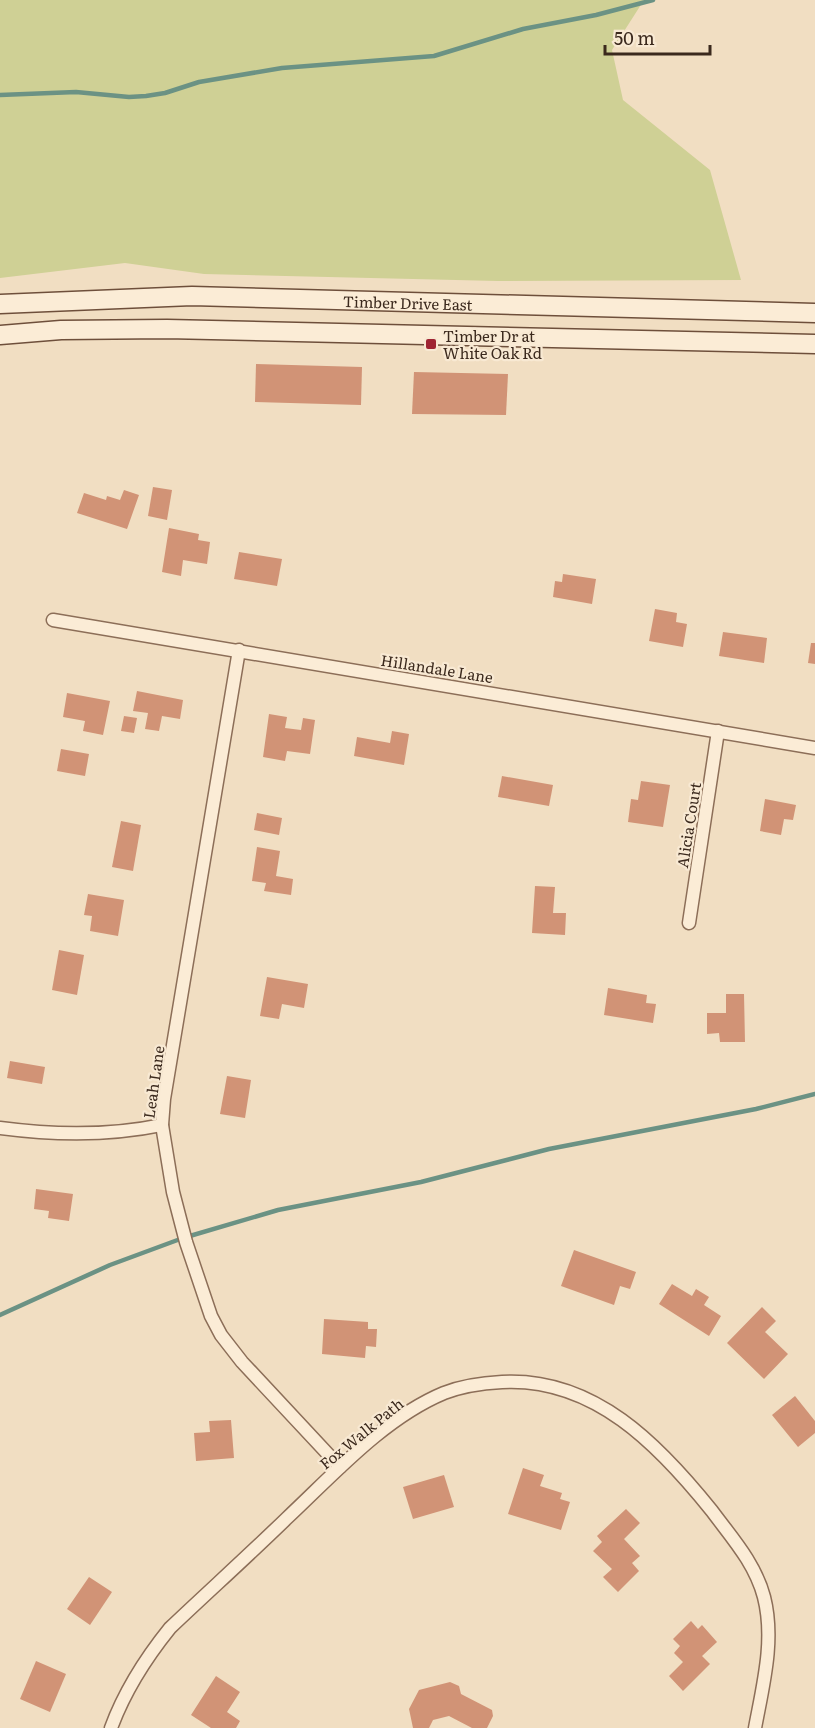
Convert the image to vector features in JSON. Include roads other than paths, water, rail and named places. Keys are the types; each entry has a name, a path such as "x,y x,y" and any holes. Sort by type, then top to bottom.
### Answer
{"main road":[{"name":"Timber Drive East","path":"0,304 192,296 815,313"},
{"name":"Timber Drive East","path":"0,335 61,330 167,329 815,344"}],"street":[{"name":"Hillandale Lane","path":"53,620 815,748"},
{"name":"Leah Lane","path":"239,650 164,1099 162,1125 166,1161 186,1242 221,1335 340,1467"},
{"name":"Alicia Court","path":"689,922 718,731"},
{"path":"0,1128 25,1131 129,1132 162,1125"},
{"name":"Fox Walk Path","path":"111,1728 129,1686 170,1628 340,1467 395,1420 422,1403 446,1392 466,1387 515,1381 542,1384 584,1396 618,1416 645,1437 694,1488 742,1551 759,1582 768,1613 768,1652 755,1728"}],"waterway":[{"path":"0,95 76,92 129,97 146,96 165,93 199,82 282,68 434,56 523,29 596,15 653,0"},
{"path":"0,1315 110,1265 183,1238 278,1210 421,1182 549,1149 756,1109 815,1094"}],"place":[{"name":"Timber Dr at White Oak Rd","path":"431,344"}]}
